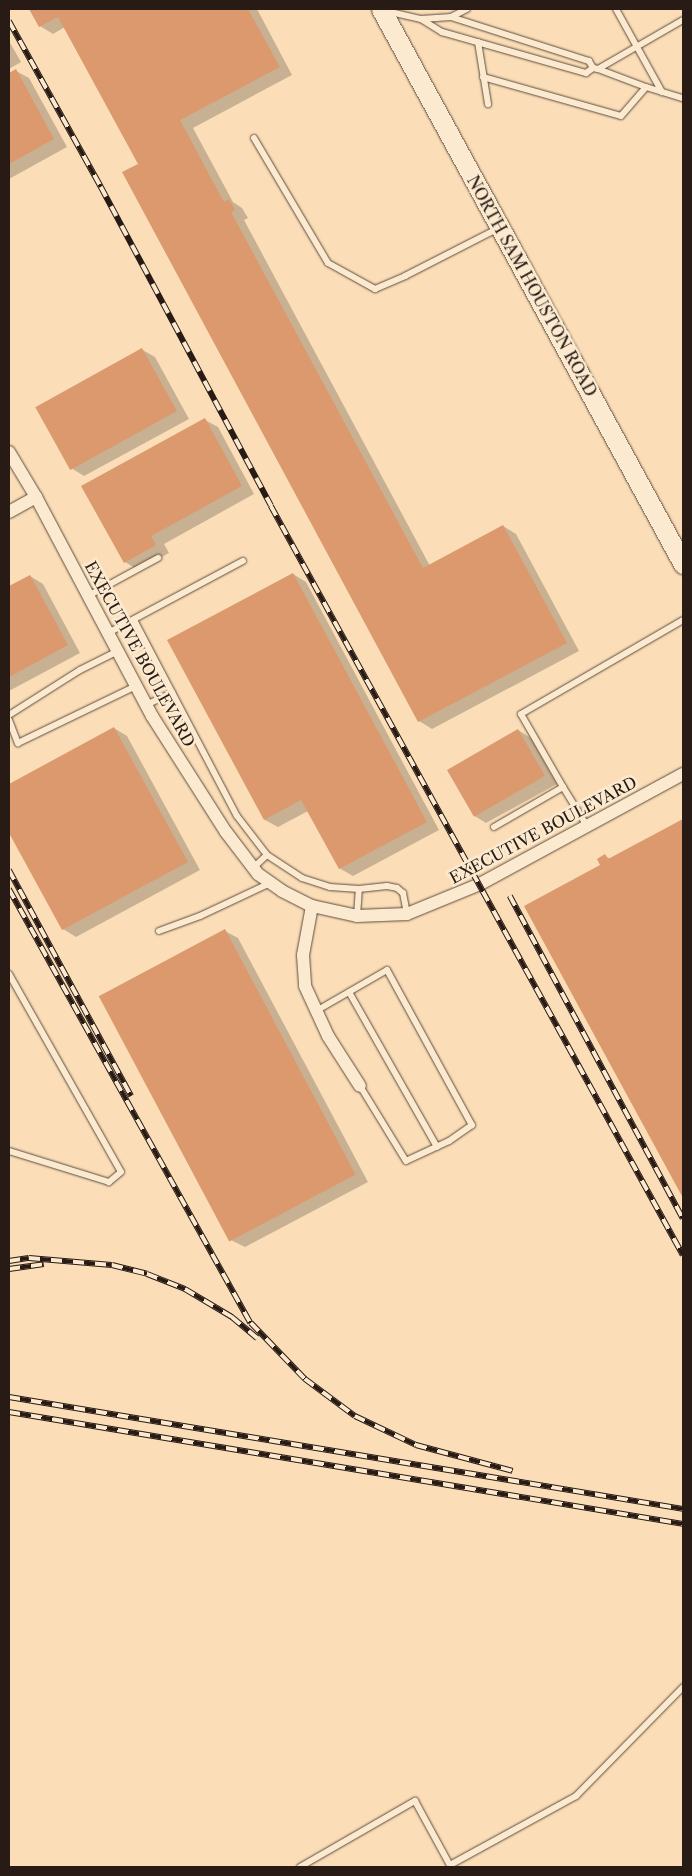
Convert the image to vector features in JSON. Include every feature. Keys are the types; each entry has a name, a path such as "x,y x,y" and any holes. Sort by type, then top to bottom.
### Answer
{"street":[{"name":"NORTH SAM HOUSTON ROAD","path":"390,10 501,228 683,564"},
{"name":"EXECUTIVE BOULEVARD","path":"9,452 13,467 36,497 146,705 226,832 253,868 270,882 312,906 357,916 407,914 480,884 683,774"},
{"path":"9,512 36,497"},
{"path":"312,906 303,954 305,986 328,1036 360,1086"}],"lane":[{"path":"451,17 467,9"},
{"path":"616,9 662,92"},
{"path":"390,10 421,19 442,32 586,73 683,20"},
{"path":"421,19 451,17 589,61 596,69 683,98"},
{"path":"478,42 488,104"},
{"path":"483,77 621,116 646,87"},
{"path":"254,138 328,262 375,289 501,228"},
{"path":"88,596 158,558"},
{"path":"108,633 243,561"},
{"path":"134,620 237,816 267,854 302,878 330,887 359,888 387,886 397,888 404,894 407,914"},
{"path":"587,826 520,714 683,620"},
{"path":"9,715 80,670 118,651"},
{"path":"9,720 18,743 136,686"},
{"path":"146,705 172,694"},
{"path":"494,827 563,787"},
{"path":"253,868 267,854"},
{"path":"159,931 200,916 270,882"},
{"path":"357,916 359,888"},
{"path":"316,1011 386,970 472,1125 437,1146 406,1160 360,1086"},
{"path":"9,978 121,1172 109,1182 9,1151"},
{"path":"349,992 437,1146"},
{"path":"300,1867 415,1801 450,1866 576,1796 683,1687"}],"building":[{"path":"29,9 248,9 280,67 180,120 224,202 229,199 235,210 231,212 423,568 503,525 567,643 418,722 122,172 138,164 58,17 39,27"},
{"path":"16,69 54,139 9,164 9,73"},
{"path":"142,348 177,411 70,470 35,407"},
{"path":"205,418 242,486 151,536 156,545 124,563 81,486"},
{"path":"293,573 427,822 339,869 301,800 264,820 167,640"},
{"path":"30,575 68,645 9,677 9,586"},
{"path":"114,727 188,862 62,930 9,833 9,784"},
{"path":"518,729 545,776 474,817 447,770"},
{"path":"683,819 683,1198 524,906 600,865 597,859 605,854 608,859"},
{"path":"225,929 356,1174 229,1242 99,996"}],"railway":[{"path":"9,21 101,187 271,506 683,1255"},
{"path":"9,870 131,1096"},
{"path":"9,889 251,1323 305,1379 355,1416 416,1445 513,1471"},
{"path":"510,896 683,1218"},
{"path":"9,1261 29,1258 112,1265 147,1274 185,1289 232,1317 257,1338"},
{"path":"9,1269 44,1264"},
{"path":"9,1397 683,1509"},
{"path":"9,1412 683,1524"}]}
